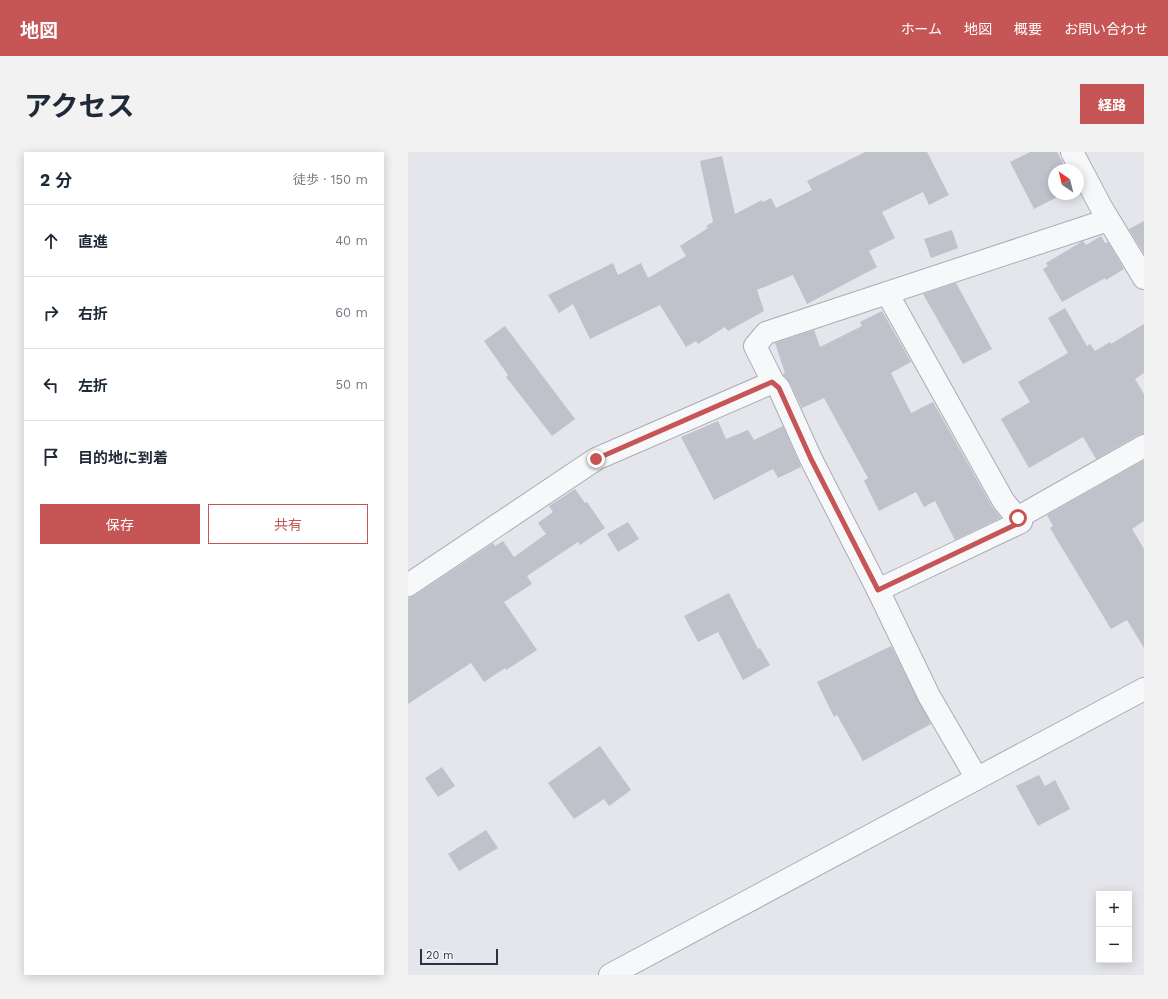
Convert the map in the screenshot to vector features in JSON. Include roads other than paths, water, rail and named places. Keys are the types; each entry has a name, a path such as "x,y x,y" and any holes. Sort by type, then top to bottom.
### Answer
{"street":[{"path":"1072,152 1108,220 1144,278"},
{"path":"976,777 929,696 878,590 811,459 779,388 772,382 755,346 766,333 1108,220"},
{"path":"878,590 1021,522 1004,502 887,293"},
{"path":"408,585 596,459 772,382"},
{"path":"1018,518 1144,446"},
{"path":"610,975 976,777 1144,689"}]}
